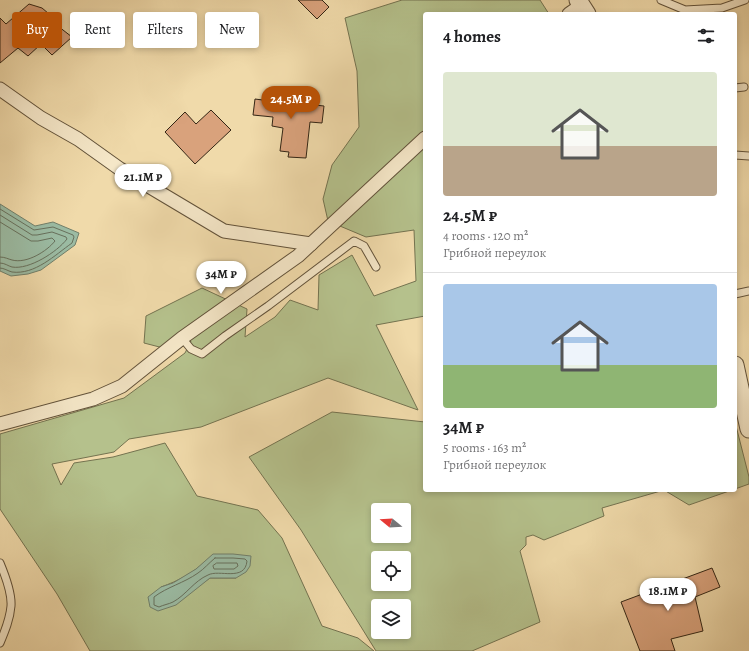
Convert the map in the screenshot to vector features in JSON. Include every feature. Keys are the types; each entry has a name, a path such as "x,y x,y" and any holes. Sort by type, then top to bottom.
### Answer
{"street":[{"path":"0,89 41,118 78,139 120,169 224,231 312,244"},
{"path":"0,424 93,399 122,386 182,338 298,256 423,140"},
{"path":"737,372 746,403 749,429"}],"lane":[{"path":"661,0 684,10 722,8 745,0"},
{"path":"737,88 744,87"},
{"path":"737,155 749,156"},
{"path":"182,338 191,349 202,354 354,241 364,246 376,267"},
{"path":"737,294 749,291"},
{"path":"0,563 11,605 7,625 0,643"}],"shaded area":[{"path":"402,0 540,0 548,12 423,12 423,316 376,325 418,410 328,378 201,427 129,439 114,452 52,464 61,485 74,463 113,457 165,443 197,496 258,510 282,538 322,626 358,638 374,651 90,651 57,594 0,509 0,434 124,398 185,353 191,341 175,351 144,343 146,316 202,288 247,309 245,337 275,317 290,300 318,310 319,275 352,255 374,296 416,281 414,230 366,237 328,221 323,199 332,165 359,127 357,71 345,18","holes":["206,561 236,578 210,578 201,584 161,587 185,576"]},
{"path":"332,412 423,422 423,492 657,492 602,508 604,516 544,540 533,535 526,537 526,545 520,551 540,622 472,651 376,651 301,530 249,457"},
{"path":"737,430 749,477 749,484 737,488"},
{"path":"667,492 726,492 689,505"}],"water":[{"path":"0,204 35,226 53,222 79,233 75,245 41,270 28,274 11,276 0,271"},
{"path":"213,554 251,556 250,566 246,572 236,578 210,578 176,605 158,611 150,607 148,597 161,587 173,583 196,569"}],"building":[{"path":"298,0 322,0 329,7 317,19"},
{"path":"29,4 42,8 47,12 20,12"},
{"path":"0,18 6,24 12,19 12,48 18,48 0,63"},
{"path":"62,29 70,35 70,39 62,46"},
{"path":"18,48 37,48 28,56"},
{"path":"45,48 60,48 52,55"},
{"path":"279,89 298,91 297,103 324,106 322,123 310,122 306,158 288,157 289,152 280,151 283,128 272,126 273,117 253,115 255,99 278,102"},
{"path":"211,110 231,130 195,164 165,132 185,112 196,124"},
{"path":"712,568 720,587 695,597 703,631 671,639 675,651 640,651 621,602"}]}
